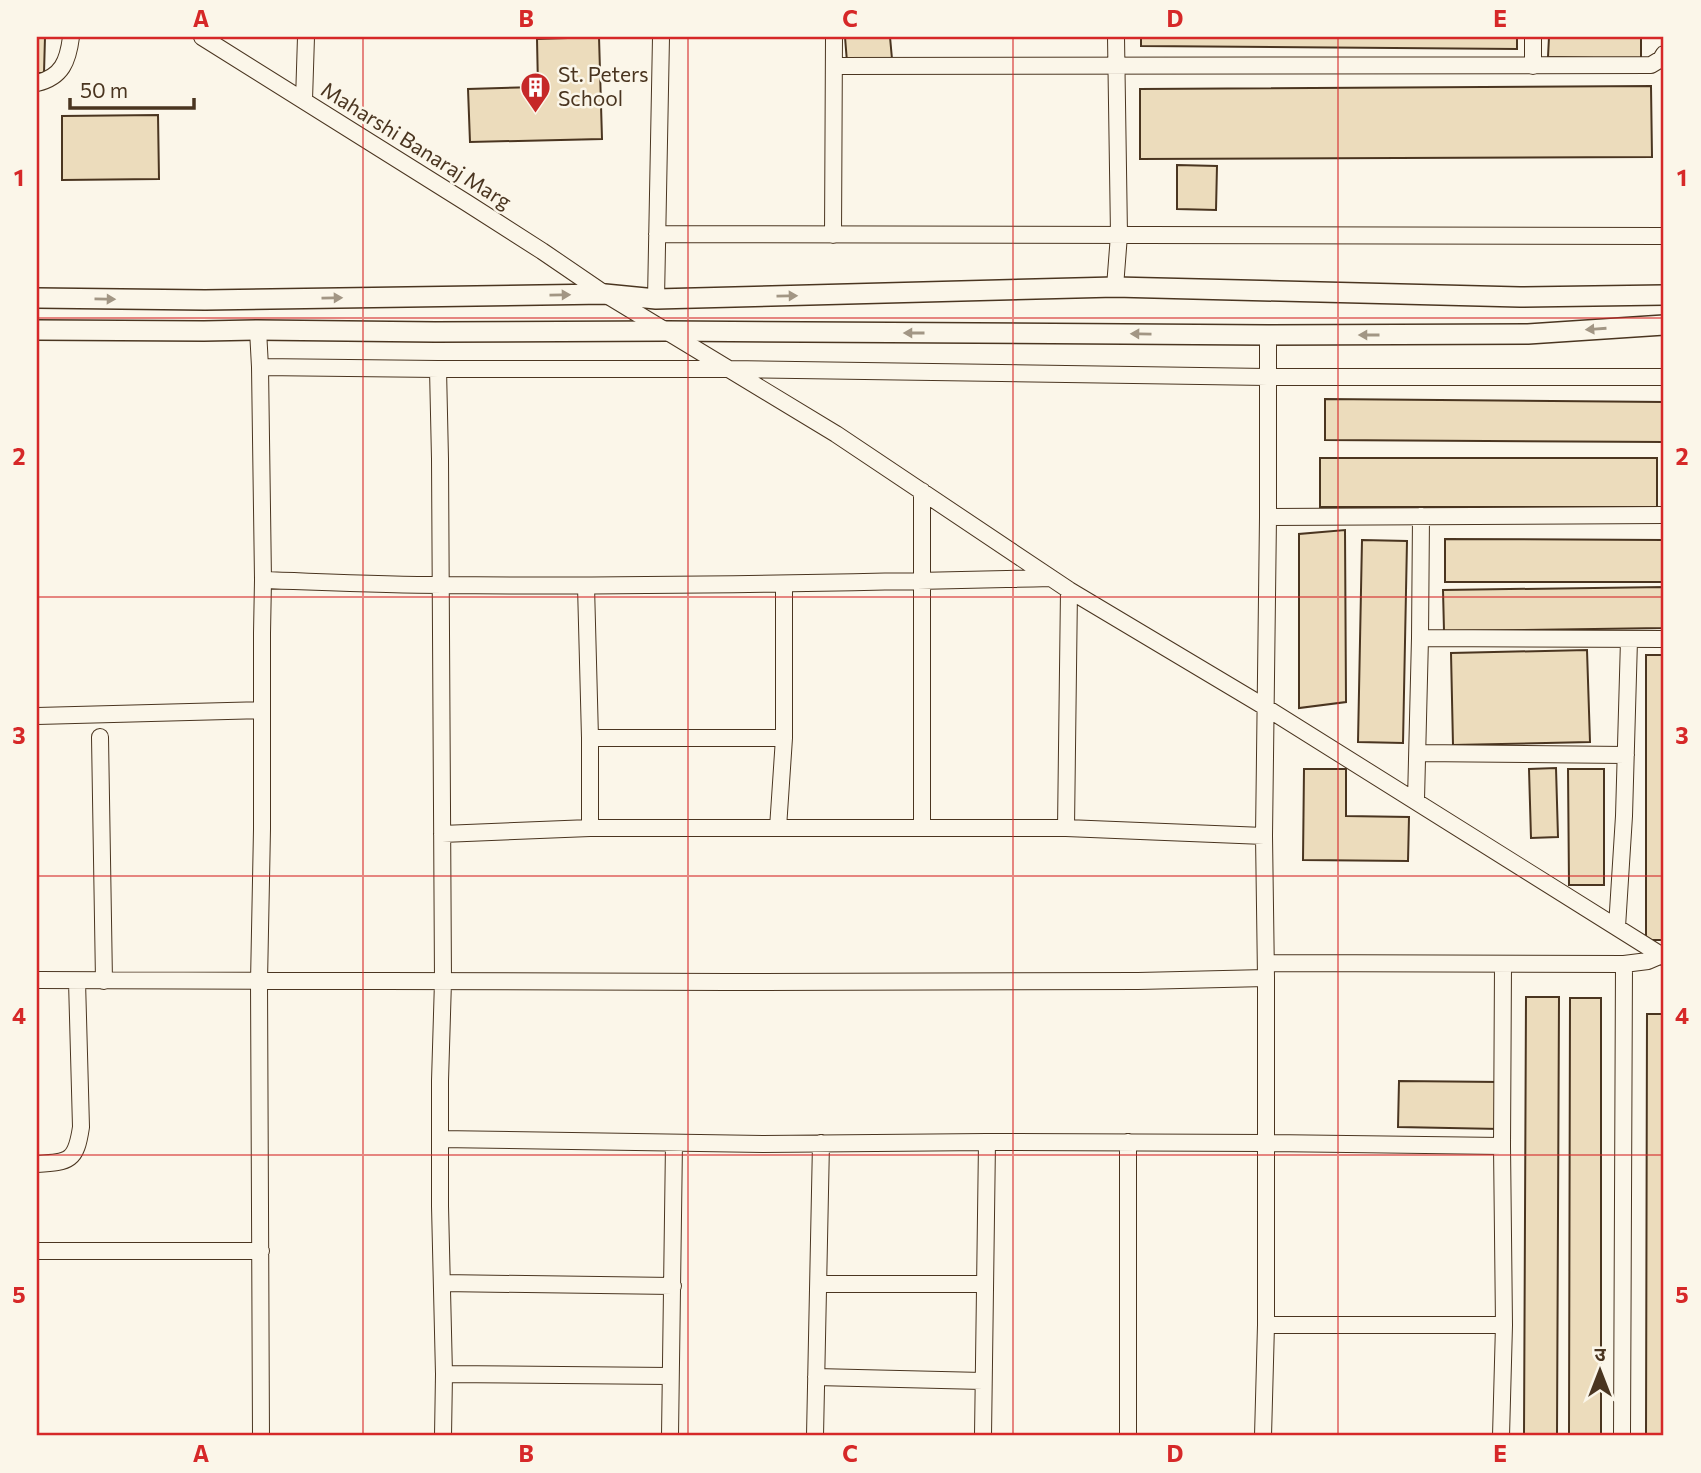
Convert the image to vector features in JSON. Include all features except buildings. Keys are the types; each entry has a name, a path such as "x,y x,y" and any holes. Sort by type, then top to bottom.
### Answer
{"street":[{"path":"37,83 48,80 62,68 71,37"},
{"name":"Maharshi Banaraj Marg","path":"202,37 542,251 605,294 836,434 1069,590 1416,800 1663,956"},
{"path":"304,100 306,37"},
{"path":"656,299 661,37"},
{"path":"833,235 834,37"},
{"path":"1115,287 1119,235 1116,37"},
{"path":"1533,37 1533,66"},
{"path":"834,66 1651,65 1664,54"},
{"path":"657,234 1664,236"},
{"path":"37,298 205,300 605,294 656,299 1115,287 1520,297 1664,295"},
{"path":"37,330 1268,335 1528,334 1664,325"},
{"path":"258,330 263,580 261,1436"},
{"path":"1263,1436 1266,1325 1264,836 1268,335"},
{"path":"260,367 730,369 1267,377 1664,377"},
{"path":"438,369 443,981 440,1139 443,1436"},
{"path":"922,491 922,828"},
{"path":"1268,517 1664,515"},
{"path":"1416,800 1421,516"},
{"path":"263,580 586,586 1051,578"},
{"path":"778,828 784,738 784,584"},
{"path":"586,586 590,828"},
{"path":"1066,828 1069,590"},
{"path":"1420,638 1664,639"},
{"path":"1617,927 1622,866 1629,640"},
{"path":"37,716 262,710"},
{"path":"100,737 104,981"},
{"path":"590,738 784,738"},
{"path":"1418,753 1626,755"},
{"path":"442,834 590,828 1066,828 1264,836"},
{"path":"37,981 1138,981 1266,971 1624,964 1663,956"},
{"path":"1622,1436 1624,964"},
{"path":"1501,1436 1504,1325 1503,965"},
{"path":"37,1164 70,1158 78,1147 81,1127 77,981"},
{"path":"440,1139 674,1143 1128,1142 1502,1146"},
{"path":"983,1436 987,1142"},
{"path":"1128,1142 1128,1436"},
{"path":"670,1436 674,1143"},
{"path":"815,1436 821,1143"},
{"path":"37,1251 261,1251"},
{"path":"442,1283 673,1286"},
{"path":"818,1284 985,1284"},
{"path":"1266,1325 1504,1325"},
{"path":"444,1374 670,1376"},
{"path":"816,1377 983,1381"}],"place":[{"name":"St. Peters School","path":"535,114"}]}
